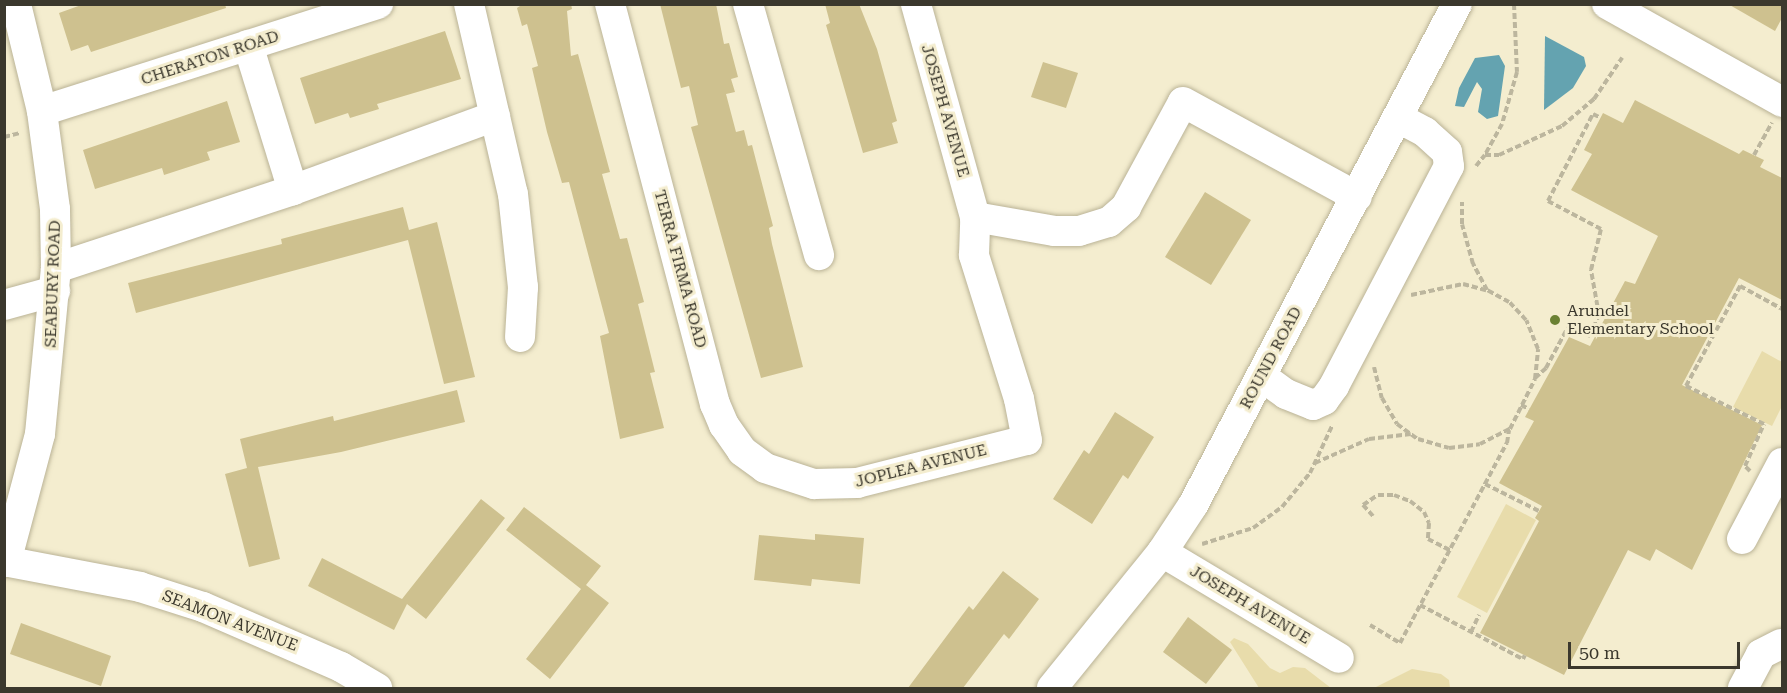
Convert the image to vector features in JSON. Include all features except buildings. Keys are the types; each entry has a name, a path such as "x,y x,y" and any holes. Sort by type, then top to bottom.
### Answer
{"street":[{"name":"SEABURY ROAD","path":"5,561 40,434 56,279 55,210 33,121 16,4"},
{"name":"CHERATON ROAD","path":"33,121 248,45 378,4"},
{"path":"469,4 495,117 517,229 523,287 520,337"},
{"name":"TERRA FIRMA ROAD","path":"610,4 715,404 724,425 742,451 765,468 814,484"},
{"path":"748,4 819,255"},
{"name":"JOSEPH AVENUE","path":"916,4 975,217 975,255 1019,399 1027,440"},
{"name":"ROUND ROAD","path":"1052,688 1162,552 1193,505 1399,118 1457,4"},
{"path":"1607,4 1778,111"},
{"path":"248,45 293,190"},
{"path":"975,217 1054,231 1079,231 1109,222 1126,207 1183,102 1357,197"},
{"path":"4,305 56,279 495,117"},
{"path":"1262,376 1286,394 1313,405 1324,400 1334,386 1449,166 1447,152 1425,132 1399,118"},
{"name":"JOPLEA AVENUE","path":"814,484 857,483 1027,440"},
{"path":"1742,539 1782,463"},
{"name":"JOSEPH AVENUE","path":"1162,552 1339,658"},
{"name":"SEAMON AVENUE","path":"5,561 140,587 203,607 312,654 377,688"},
{"path":"1743,688 1761,654 1782,639"}],"path":[{"path":"1473,170 1485,155 1502,124 1517,72 1514,4"},
{"path":"1485,155 1499,155 1562,126 1594,99 1622,58"},
{"path":"1754,155 1778,111"},
{"path":"1370,625 1400,643 1507,443 1510,429 1535,379 1546,369 1568,327 1590,336 1599,315 1591,270 1601,229 1548,201 1593,114 1601,118"},
{"path":"4,137 33,121"},
{"path":"1461,194 1468,244 1487,290"},
{"path":"1400,298 1464,284 1487,290 1509,302 1526,320 1538,349 1535,379"},
{"path":"1768,490 1745,466 1764,424 1686,386 1740,286 1782,309"},
{"path":"1371,355 1382,398 1397,424 1411,434 1449,448 1480,444 1510,429"},
{"path":"1521,405 1529,409"},
{"path":"1202,544 1253,528 1282,507 1314,463 1337,415"},
{"path":"1314,463 1369,440 1411,434"},
{"path":"1485,484 1539,511"},
{"path":"1373,516 1363,505 1378,495 1394,495 1410,501 1424,512 1429,523 1428,539 1449,550"},
{"path":"1420,605 1523,659 1525,655"},
{"path":"1471,632 1479,615"}],"shaded area":[{"path":"1762,351 1782,362 1782,406 1772,426 1733,407"},
{"path":"1506,504 1536,520 1487,613 1457,597"},
{"path":"1234,638 1248,644 1270,668 1280,673 1293,667 1305,668 1331,688 1259,688 1230,642"},
{"path":"1412,669 1441,674 1449,680 1450,688 1374,688"}],"water":[{"path":"1545,36 1584,57 1586,66 1573,88 1544,110"},
{"path":"1499,55 1505,66 1498,116 1487,119 1478,112 1482,89 1477,82 1464,107 1455,106 1459,88 1475,58"}],"place":[{"name":"Arundel Elementary School","path":"1555,320"}]}
